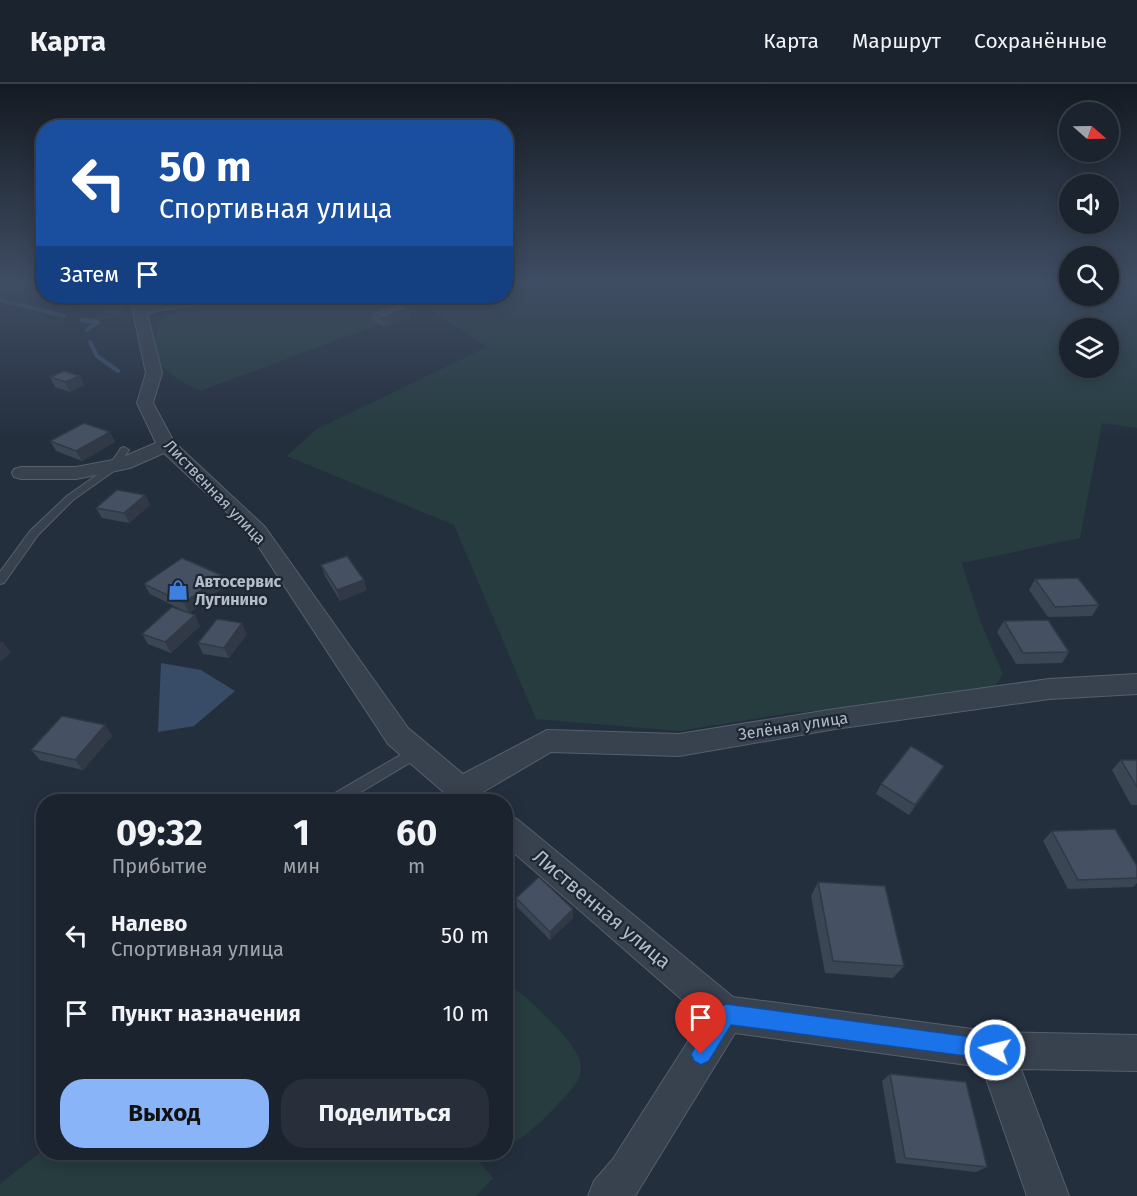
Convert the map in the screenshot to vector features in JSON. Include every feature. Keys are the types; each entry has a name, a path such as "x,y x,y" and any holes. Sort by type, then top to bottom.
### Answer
{"street":[{"name":"Лиственная улица","path":"147,335 154,373 145,403 166,445 258,531 398,736 416,752 439,765 467,794"},
{"path":"21,473 76,473 113,466 123,464 166,445"},
{"name":"Зелёная улица","path":"469,794 547,741 679,745 835,719 1038,691 1137,684"},
{"name":"Лиственная улица","path":"513,834 726,1014"},
{"path":"609,1196 627,1173 726,1014 995,1050 1137,1053"},
{"path":"995,1050 1048,1196"}],"lane":[{"path":"0,579 34,533 70,498 113,466 124,450"},
{"path":"345,794 416,752"}],"green space":[{"path":"156,335 351,335 200,391 176,378 150,357"},
{"path":"469,335 1059,335 1059,378 1119,378 1119,335 1137,335 1137,428 1102,423 1080,538 962,563 981,623 1003,674 984,704 901,705 790,713 679,731 536,719 454,525 287,456 315,430 487,347"},
{"path":"513,986 564,1035 580,1060 581,1070 575,1084 565,1096 526,1134 513,1143"},
{"path":"36,1156 36,1160 478,1160 493,1178 476,1196 0,1196 0,1184"}],"water":[{"path":"161,663 201,670 235,691 194,726 158,732"}],"building":[{"path":"64,371 79,376 65,382 50,377"},
{"path":"84,423 110,432 76,451 50,441"},
{"path":"117,490 145,495 124,513 96,508"},
{"path":"347,556 364,580 337,590 321,565"},
{"path":"182,558 221,575 184,603 144,584"},
{"path":"1078,578 1099,605 1055,607 1035,579"},
{"path":"172,607 195,615 165,642 142,634"},
{"path":"217,619 242,623 224,648 198,643"},
{"path":"1048,620 1069,652 1023,653 1004,621"},
{"path":"62,716 105,725 75,760 31,750"},
{"path":"911,746 944,766 915,805 881,784"},
{"path":"1121,760 1137,760 1137,787"},
{"path":"1115,829 1137,866 1137,878 1078,880 1052,831"},
{"path":"539,877 573,909 550,932 516,898"},
{"path":"818,882 885,886 904,966 833,961"},
{"path":"890,1074 966,1082 987,1167 905,1158"}],"waterway":[{"path":"90,342 97,356 118,371"}],"place":[{"name":"Автосервис Лугинино","path":"178,590"}],"route":[{"path":"701,1054 726,1014 995,1050"}]}
